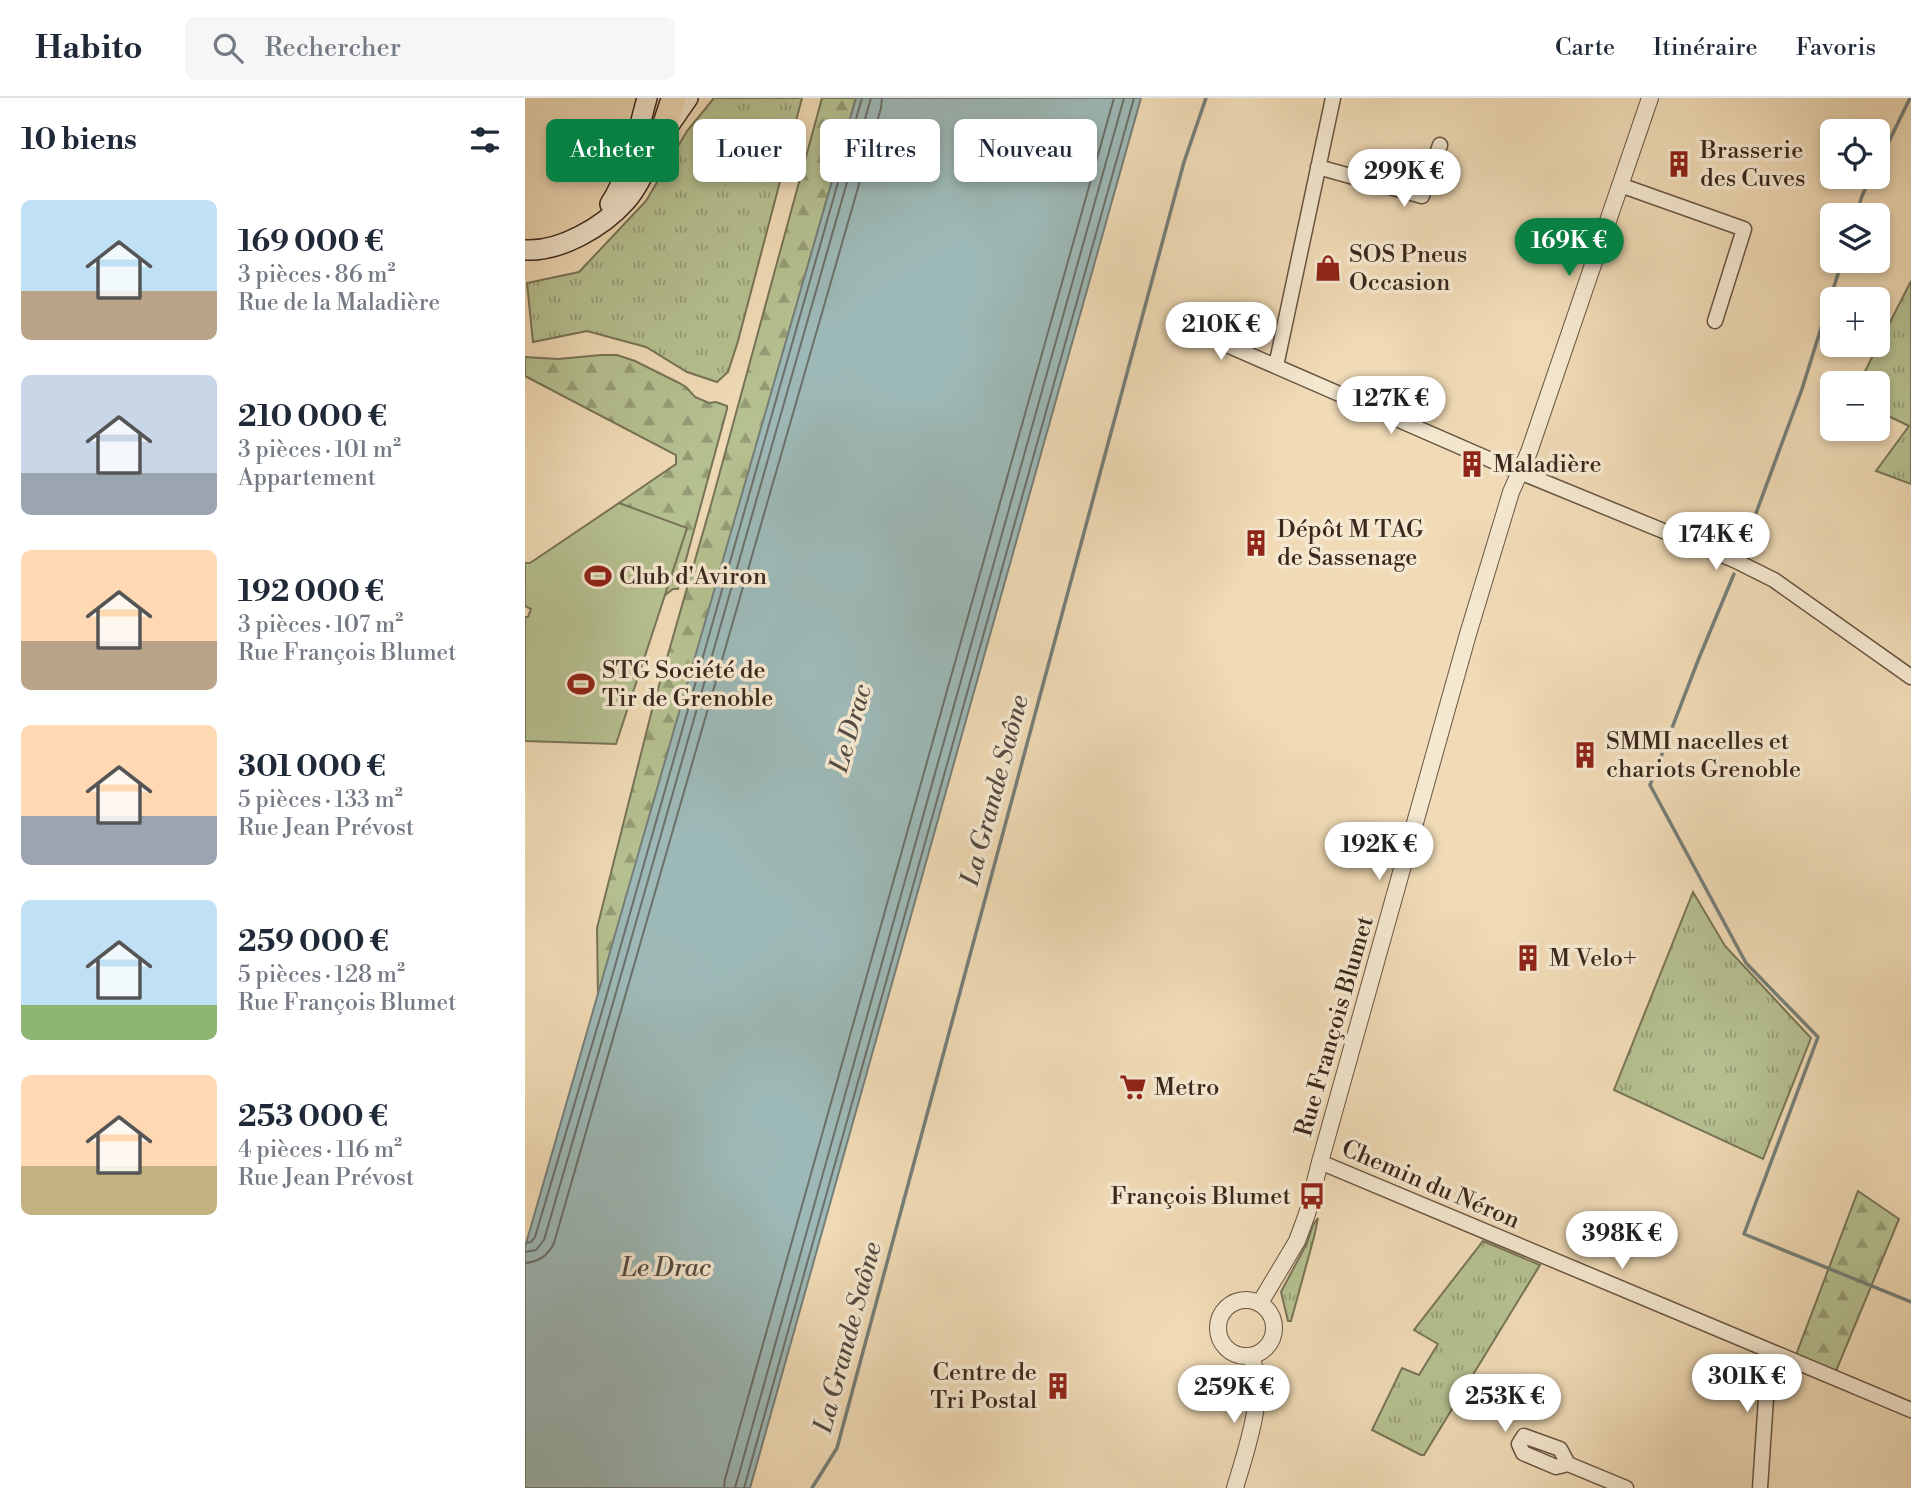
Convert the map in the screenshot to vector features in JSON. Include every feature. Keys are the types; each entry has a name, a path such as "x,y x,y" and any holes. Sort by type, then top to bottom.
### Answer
{"highway":[{"path":"667,119 674,98"}],"main road":[{"path":"596,226 619,189 647,98"},
{"path":"674,119 688,98"},
{"path":"525,250 560,245 596,226 628,199 637,182"}],"street":[{"path":"1276,366 1333,98"},
{"name":"Rue François Blumet","path":"1260,1303 1297,1241 1307,1214 1468,634 1511,492 1529,452 1650,98"},
{"path":"1318,167 1422,195 1440,145"},
{"path":"1620,185 1744,229 1715,321"},
{"path":"1181,325 1520,472 1734,560 1774,580 1911,677"},
{"name":"Chemin du Néron","path":"1320,1162 1911,1410"},
{"path":"1245,1300 1260,1303 1272,1317 1274,1326 1273,1335 1265,1349 1250,1356 1242,1356 1227,1349 1222,1342 1218,1326 1224,1310 1245,1300"},
{"path":"1235,1488 1257,1402 1255,1365 1250,1356"},
{"path":"1760,1488 1766,1398 1775,1377 1789,1360"},
{"path":"1568,1464 1626,1488"}],"green space":[{"path":"714,98 802,98 796,119 697,119"},
{"path":"822,98 856,98 850,119 820,119 820,182 832,182 598,999 597,928 652,710 799,182 806,182 806,157"},
{"path":"693,124 693,182 780,182 728,372 717,382 687,372 646,347 587,331 533,342 527,283 579,272 646,201 657,182 679,182 679,145"},
{"path":"1911,281 1911,484 1876,471 1909,426 1890,417 1890,371 1865,371 1872,357 1890,357 1890,322"},
{"path":"617,355 635,361 686,387 695,397 727,406 678,589 673,589 663,597 619,503 676,464 676,455 525,376 525,357 558,359"},
{"path":"619,503 687,528 616,744 525,741 525,617 528,617 531,609 525,606 525,563 530,563"},
{"path":"1693,892 1725,946 1811,1038 1763,1159 1614,1090"},
{"path":"1858,1191 1899,1219 1836,1371 1796,1355"},
{"path":"1318,1218 1291,1321 1288,1321 1281,1292"},
{"path":"1483,1241 1540,1265 1424,1455 1421,1455 1372,1430 1402,1368 1419,1375 1438,1344 1414,1330"}],"water":[{"name":"Le Drac","path":"856,98 1141,98 750,1488 525,1488 525,1247 832,182 940,182 940,119 850,119"}],"waterway":[{"name":"La Grande Saône","path":"812,1488 837,1448 1184,162 1206,98"},
{"path":"1890,139 1910,98"},
{"path":"1860,203 1865,189"},
{"path":"1742,551 1802,389 1838,273"},
{"path":"1734,574 1650,785 1746,963 1818,1037 1744,1234 1911,1302"}],"place":[{"name":"Brasserie des Cuves","path":"1679,164"},
{"name":"SOS Pneus Occasion","path":"1328,268"},
{"name":"Maladière","path":"1472,464"},
{"name":"Dépôt M TAG de Sassenage","path":"1256,543"},
{"name":"Club d'Aviron","path":"598,576"},
{"name":"STG Société de Tir de Grenoble","path":"581,684"},
{"name":"SMMI nacelles et chariots Grenoble","path":"1585,755"},
{"name":"M Velo+","path":"1528,958"},
{"name":"Metro","path":"1133,1087"},
{"name":"François Blumet","path":"1312,1196"},
{"name":"Centre de Tri Postal","path":"1058,1386"}]}
